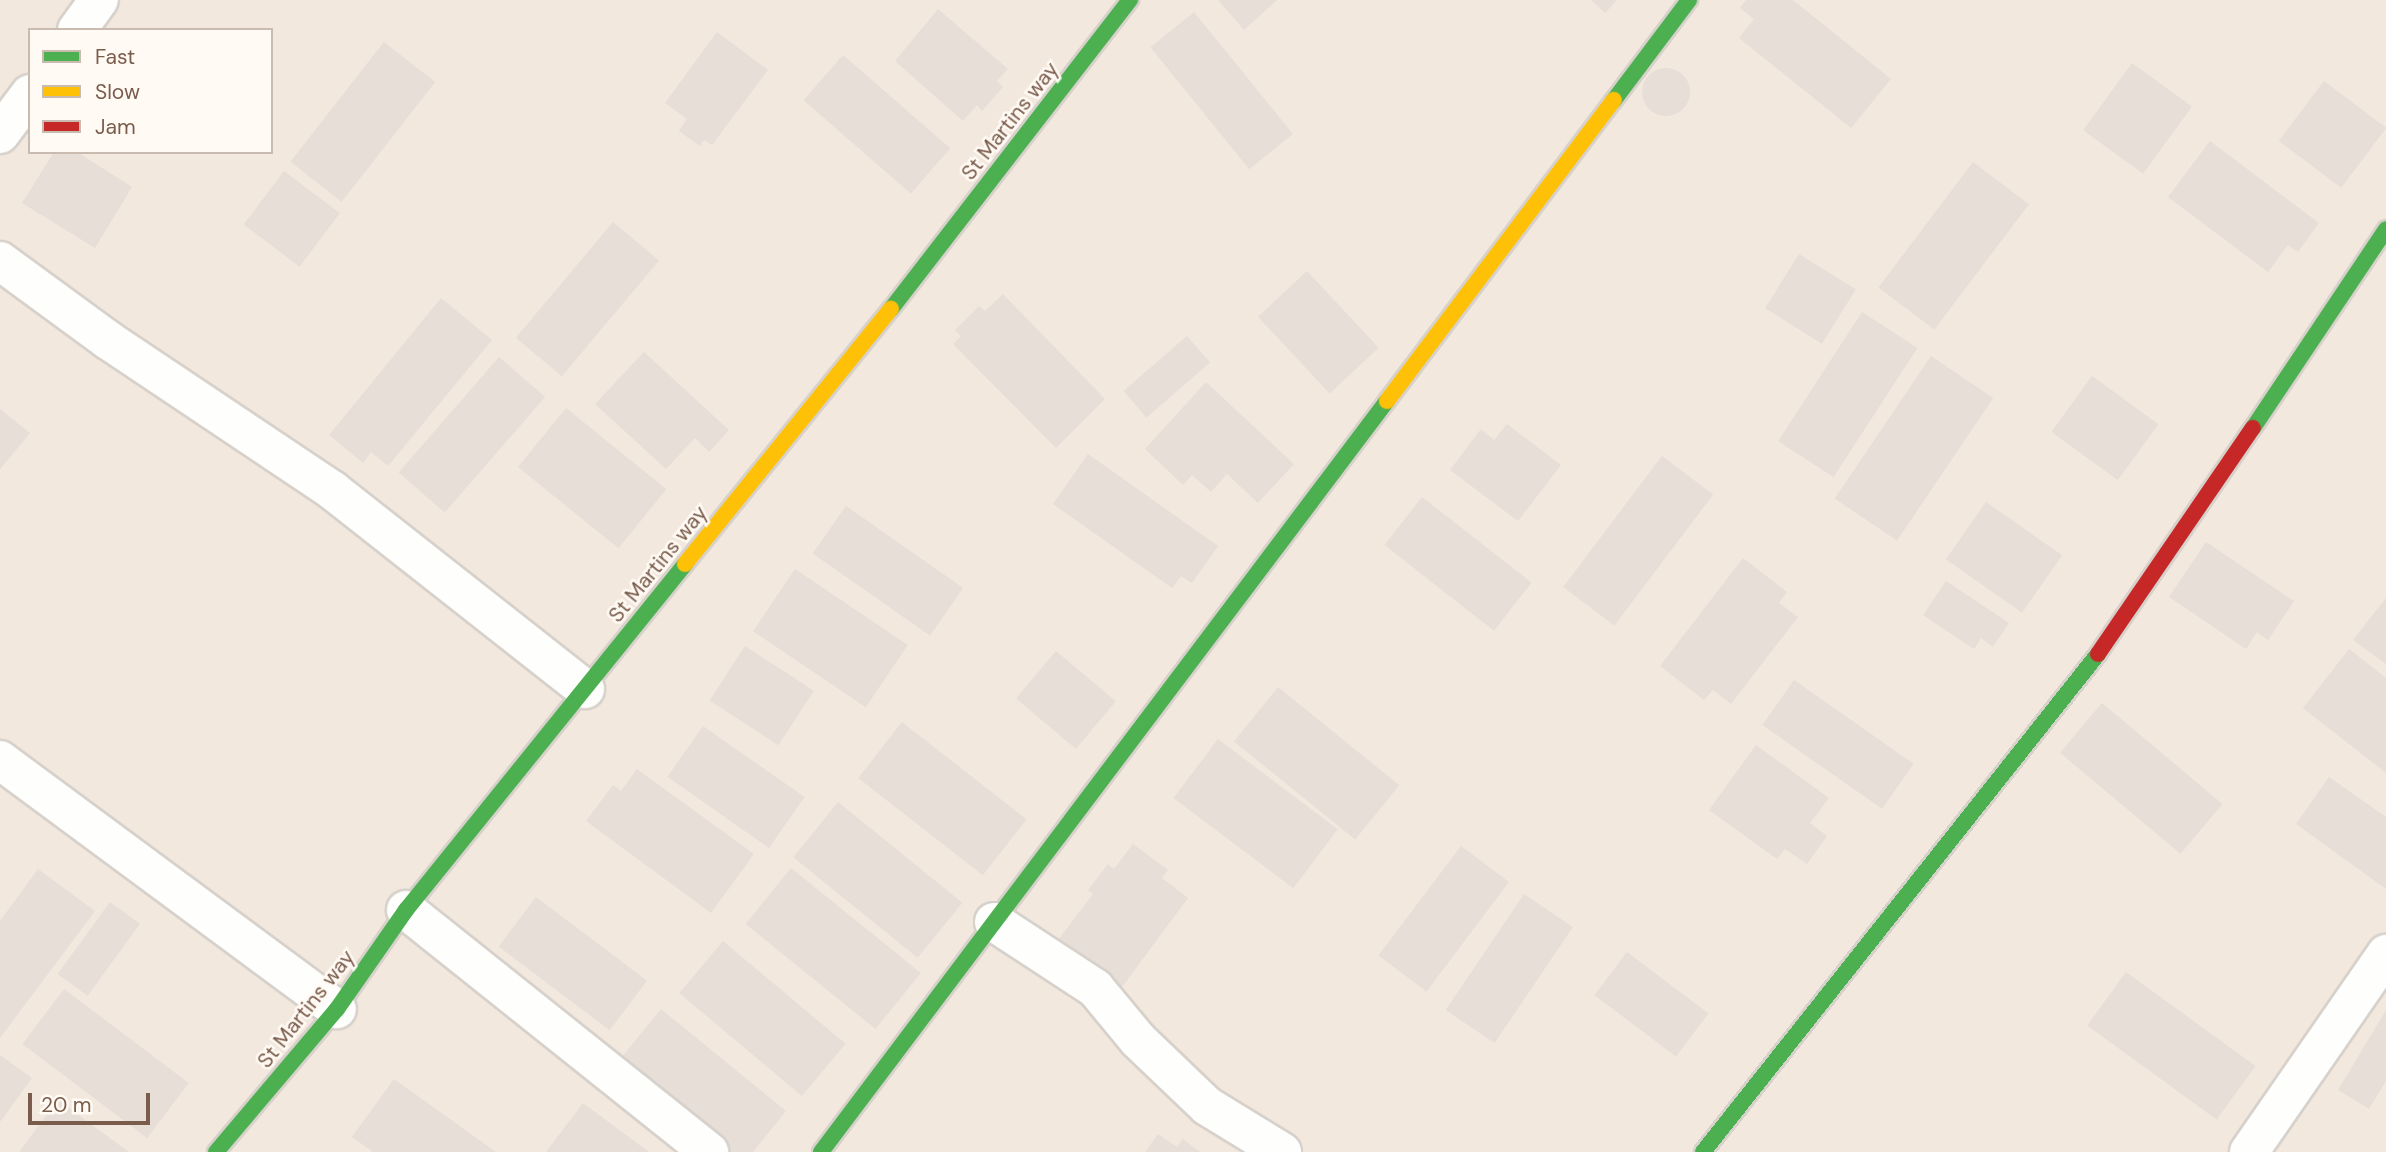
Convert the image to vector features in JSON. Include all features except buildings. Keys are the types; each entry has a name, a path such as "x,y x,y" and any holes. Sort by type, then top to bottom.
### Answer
{"street":[{"path":"78,28 99,0"},
{"name":"St Martins way","path":"216,1152 337,1009 407,910 897,302 1130,0"},
{"path":"821,1152 1689,0"},
{"path":"0,134 28,97"},
{"path":"1703,1152 2130,614 2386,229"},
{"path":"0,261 108,340 332,490 585,689"},
{"path":"0,760 337,1009"},
{"path":"407,910 709,1152"},
{"path":"994,922 1095,988 1138,1040 1207,1106 1282,1152"},
{"path":"2249,1152 2386,954"}],"shaded area":[{"path":"0,0 2386,0 2386,1152 0,1152"}],"traffic: fast":[{"path":"891,309 1130,0"},
{"path":"1614,100 1689,0"},
{"path":"2253,428 2386,229"},
{"path":"821,1152 1387,401"},
{"path":"216,1152 337,1009 406,910 685,564"},
{"path":"1703,1152 2098,654"}],"traffic: slow":[{"path":"1387,401 1614,100"},
{"path":"685,564 891,309"}],"traffic: jam":[{"path":"2098,654 2253,428"}]}
